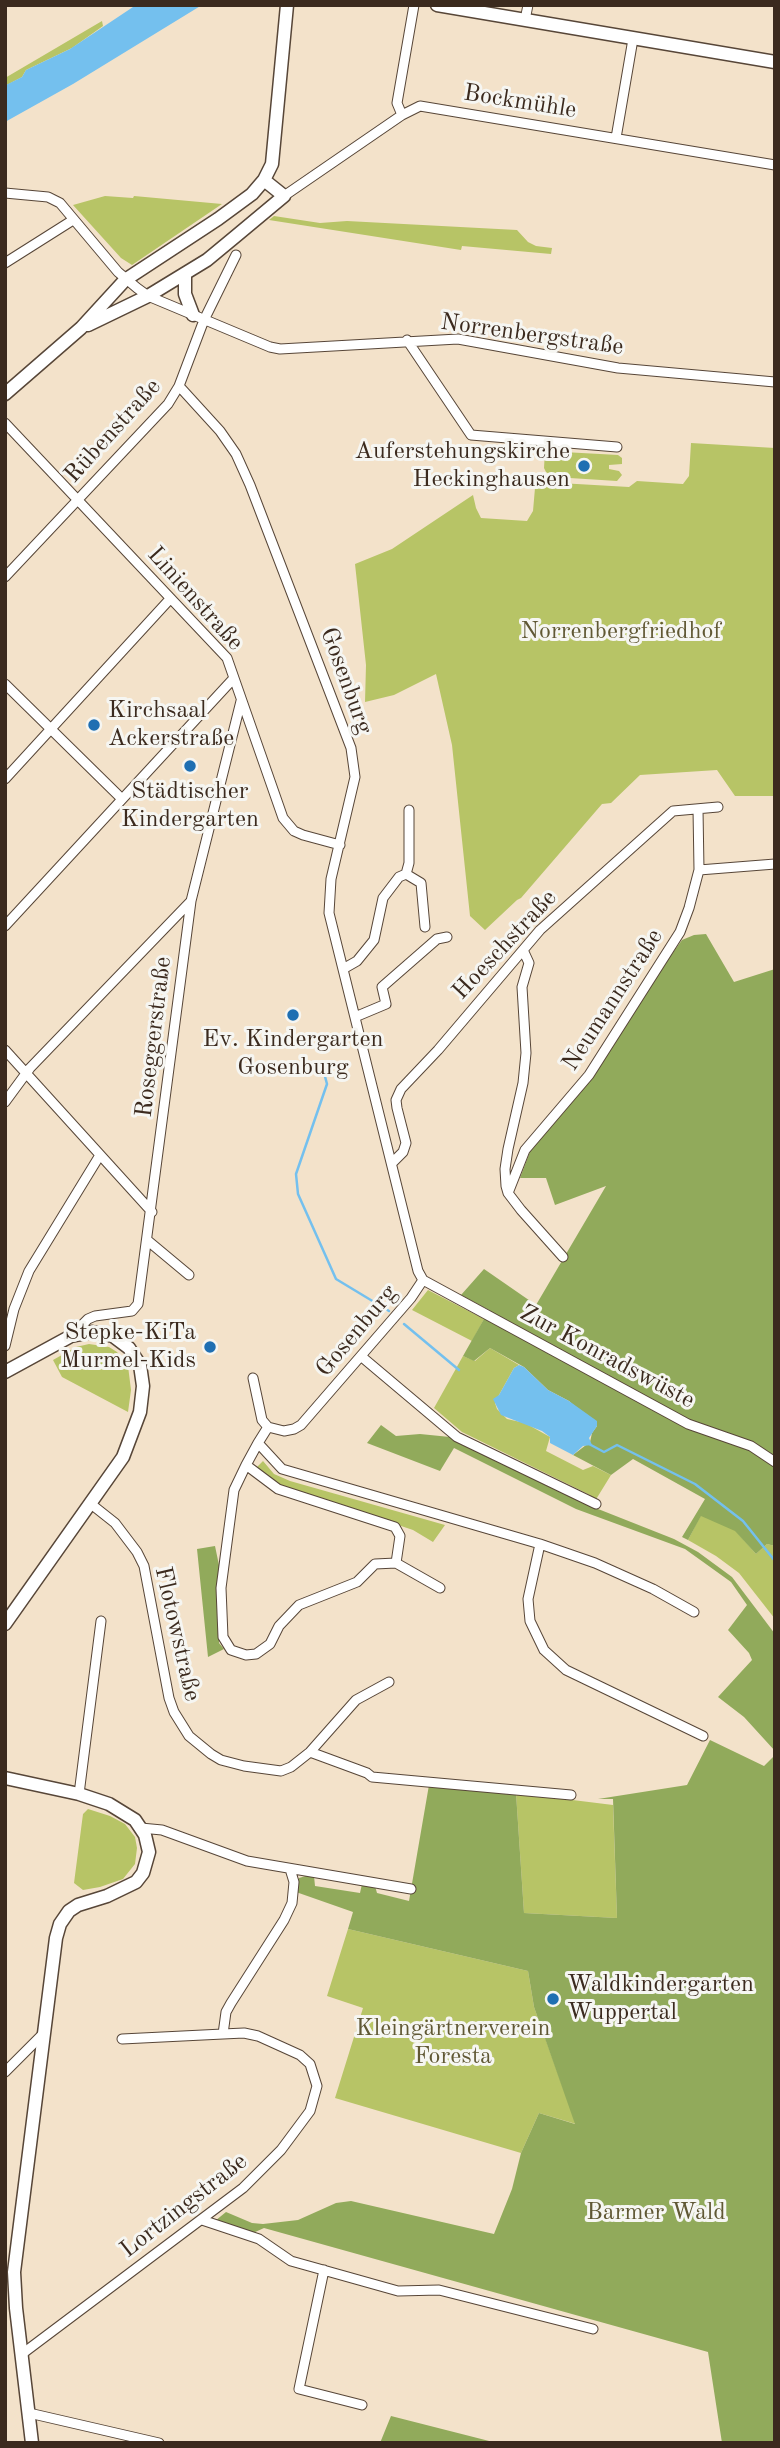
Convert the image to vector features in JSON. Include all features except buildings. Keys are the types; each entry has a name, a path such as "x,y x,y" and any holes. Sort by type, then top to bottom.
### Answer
{"street":[{"path":"5,394 81,328 125,279 218,219 252,194 264,180 272,164 287,5"},
{"path":"401,115 397,103 414,5"},
{"path":"437,5 775,62"},
{"path":"525,20 528,5"},
{"path":"616,138 633,38"},
{"name":"Bockmühle","path":"284,196 401,115 420,106 775,165"},
{"path":"81,328 148,296 207,260 284,196 264,180"},
{"name":"Norrenbergstraße","path":"5,193 48,197 62,205 125,279 148,296 280,349 458,339 618,368 775,382"},
{"path":"5,263 73,220"},
{"name":"Rübenstraße","path":"5,577 168,404 179,386 199,318 236,255"},
{"path":"185,274 184,290 199,318"},
{"path":"407,340 471,435 617,447"},
{"name":"Gosenburg","path":"179,386 220,430 236,454 351,748 355,777 331,879 329,913 418,1271 423,1280 362,1357 301,1425 284,1431 268,1427"},
{"name":"Linienstraße","path":"5,423 227,658 282,818 294,831 340,845"},
{"path":"5,779 170,599"},
{"path":"5,926 234,677"},
{"path":"5,684 122,799"},
{"name":"Roseggerstraße","path":"71,1336 88,1319 132,1311 138,1304 191,901 241,702"},
{"name":"Hoeschstraße","path":"392,1163 403,1152 406,1143 396,1100 401,1089 439,1050 555,915 673,811 718,807"},
{"name":"Neumannstraße","path":"508,1193 525,1150 589,1075 680,932 699,870 698,809"},
{"path":"406,874 409,863 409,810"},
{"path":"699,870 775,864"},
{"path":"406,874 421,883 425,928"},
{"path":"343,969 356,961 374,940 383,898 399,877 406,874"},
{"path":"5,1102 26,1073 191,901"},
{"path":"355,1017 386,1004 382,987 437,939 447,937"},
{"path":"523,950 529,963 522,987 526,1053 523,1083 505,1169 508,1193 563,1257"},
{"path":"5,1050 152,1212"},
{"path":"5,1346 14,1309 29,1271 100,1155"},
{"path":"148,1240 189,1275"},
{"name":"Zur Konradswüste","path":"423,1280 671,1415 707,1432 751,1446 775,1462"},
{"path":"5,1372 71,1336 92,1332 113,1336 129,1348 142,1376 140,1412 124,1457 5,1624"},
{"path":"362,1357 457,1437 596,1504"},
{"path":"253,1378 262,1420 268,1427 234,1490 221,1588 223,1637 231,1650 246,1655 256,1654 270,1644 279,1626 299,1605 357,1582 375,1564 396,1563 440,1588"},
{"path":"258,1443 282,1469 540,1544 595,1563 694,1612"},
{"path":"246,1465 278,1489 395,1527 400,1536 396,1563"},
{"name":"Flotowstraße","path":"91,1504 126,1535 144,1566 174,1713 189,1736 221,1760 269,1770 281,1771 291,1767 310,1752 356,1700 389,1682"},
{"path":"540,1544 528,1599 530,1621 544,1650 566,1670 703,1736"},
{"path":"79,1794 102,1620"},
{"path":"310,1752 373,1777 571,1795"},
{"path":"5,1778 79,1794 109,1804 128,1815 141,1828 149,1852 144,1873 136,1882 69,1911 60,1924 56,1938 14,2272 32,2443"},
{"path":"141,1828 162,1830 247,1861 411,1889"},
{"path":"223,2034 226,2012 292,1903 294,1882 290,1869"},
{"name":"Lortzingstraße","path":"22,2354 243,2188 281,2150 310,2111 317,2086 310,2064 300,2055 258,2036 244,2033 122,2039"},
{"path":"5,2072 43,2034"},
{"path":"202,2220 259,2239 291,2260 398,2291 439,2290 593,2329"},
{"path":"324,2270 299,2389 362,2405"},
{"path":"29,2413 159,2443"}],"green space":[{"path":"102,21 103,26 72,48 26,70 22,77 5,86 5,78"},
{"path":"105,196 222,204 132,265 121,258 73,205"},
{"path":"274,216 320,223 347,221 517,230 528,242 552,248 551,254 462,246 461,250 269,220"},
{"name":"Norrenbergfriedhof","path":"691,443 775,448 775,796 735,796 717,770 640,775 611,803 602,804 521,898 485,930 470,916 452,745 436,674 394,695 365,702 366,665 355,564 392,549 473,495 481,518 527,521 533,511 535,488 542,482 629,487 637,481 683,484 689,476"},
{"path":"545,451 618,455 622,458 622,464 609,465 609,469 619,471 622,475 617,481 554,477 544,468"},
{"path":"706,934 734,982 775,969 775,1546 767,1544 756,1554 735,1531 701,1516 688,1540 682,1537 705,1499 633,1459 611,1475 573,1455 590,1442 597,1426 569,1401 548,1390 524,1367 490,1348 474,1361 463,1356 489,1310 461,1295 484,1269 536,1305 606,1186 555,1205 546,1178 520,1178 531,1149 682,940"},
{"path":"428,1290 484,1319 472,1341 412,1310"},
{"path":"89,1344 109,1347 117,1352 128,1366 131,1390 128,1412 62,1377 53,1360 76,1347"},
{"path":"490,1348 519,1365 514,1368 495,1403 497,1409 507,1419 525,1423 550,1437 546,1451 583,1470 593,1466 611,1475 595,1501 590,1495 462,1432 434,1408 463,1356 475,1361"},
{"path":"381,1425 396,1436 420,1434 450,1437 588,1505 674,1539 698,1552 732,1577 775,1634 775,1751 744,1717 718,1697 752,1660 728,1630 747,1605 731,1582 685,1549 576,1509 454,1448 440,1471 367,1443"},
{"path":"263,1461 274,1474 290,1481 445,1525 433,1542 413,1530 276,1484 257,1467"},
{"path":"701,1515 735,1530 756,1554 767,1544 775,1546 775,1619 739,1573 688,1540"},
{"path":"215,1546 220,1570 219,1643 224,1649 208,1657 197,1549"},
{"name":"Barmer Wald","path":"710,1740 764,1766 775,1755 775,2443 722,2443 708,2352 264,2228 253,2233 215,2221 226,2212 252,2223 298,2220 336,2203 351,2201 494,2234 512,2189 521,2153 539,2113 575,2124 534,2007 528,1971 348,1929 353,1912 296,1892 296,1884 299,1878 309,1875 314,1876 315,1886 360,1893 362,1884 375,1886 377,1893 409,1901 429,1785 516,1793 524,1913 617,1918 613,1799 598,1799 687,1785"},
{"path":"516,1793 613,1805 617,1918 524,1913"},
{"path":"88,1809 125,1824 135,1837 137,1848 135,1864 123,1879 83,1890 74,1883 83,1814"},
{"name":"Kleingärtnerverein Foresta","path":"348,1929 528,1971 534,2007 576,2124 539,2113 521,2153 335,2098 363,2008 327,1996"},
{"path":"391,2416 497,2443 380,2443"}],"water":[{"path":"136,5 202,5 5,122 6,85 22,77 26,70 70,49"},
{"path":"519,1365 548,1390 597,1421 597,1426 589,1438 592,1445 583,1446 573,1455 550,1443 550,1437 542,1431 501,1415 493,1399 499,1395 514,1368"}],"waterway":[{"path":"323,1069 327,1084 296,1174 298,1194 336,1279 389,1311"},
{"path":"404,1324 459,1370"},
{"path":"589,1444 604,1452 617,1445 695,1484 743,1521 775,1561"}],"place":[{"name":"Auferstehungskirche Heckinghausen","path":"584,466"},
{"name":"Kirchsaal Ackerstraße","path":"94,725"},
{"name":"Städtischer Kindergarten","path":"190,766"},
{"name":"Ev. Kindergarten Gosenburg","path":"293,1015"},
{"name":"Stepke-KiTa Murmel-Kids","path":"210,1347"},
{"name":"Waldkindergarten Wuppertal","path":"553,1999"}]}
